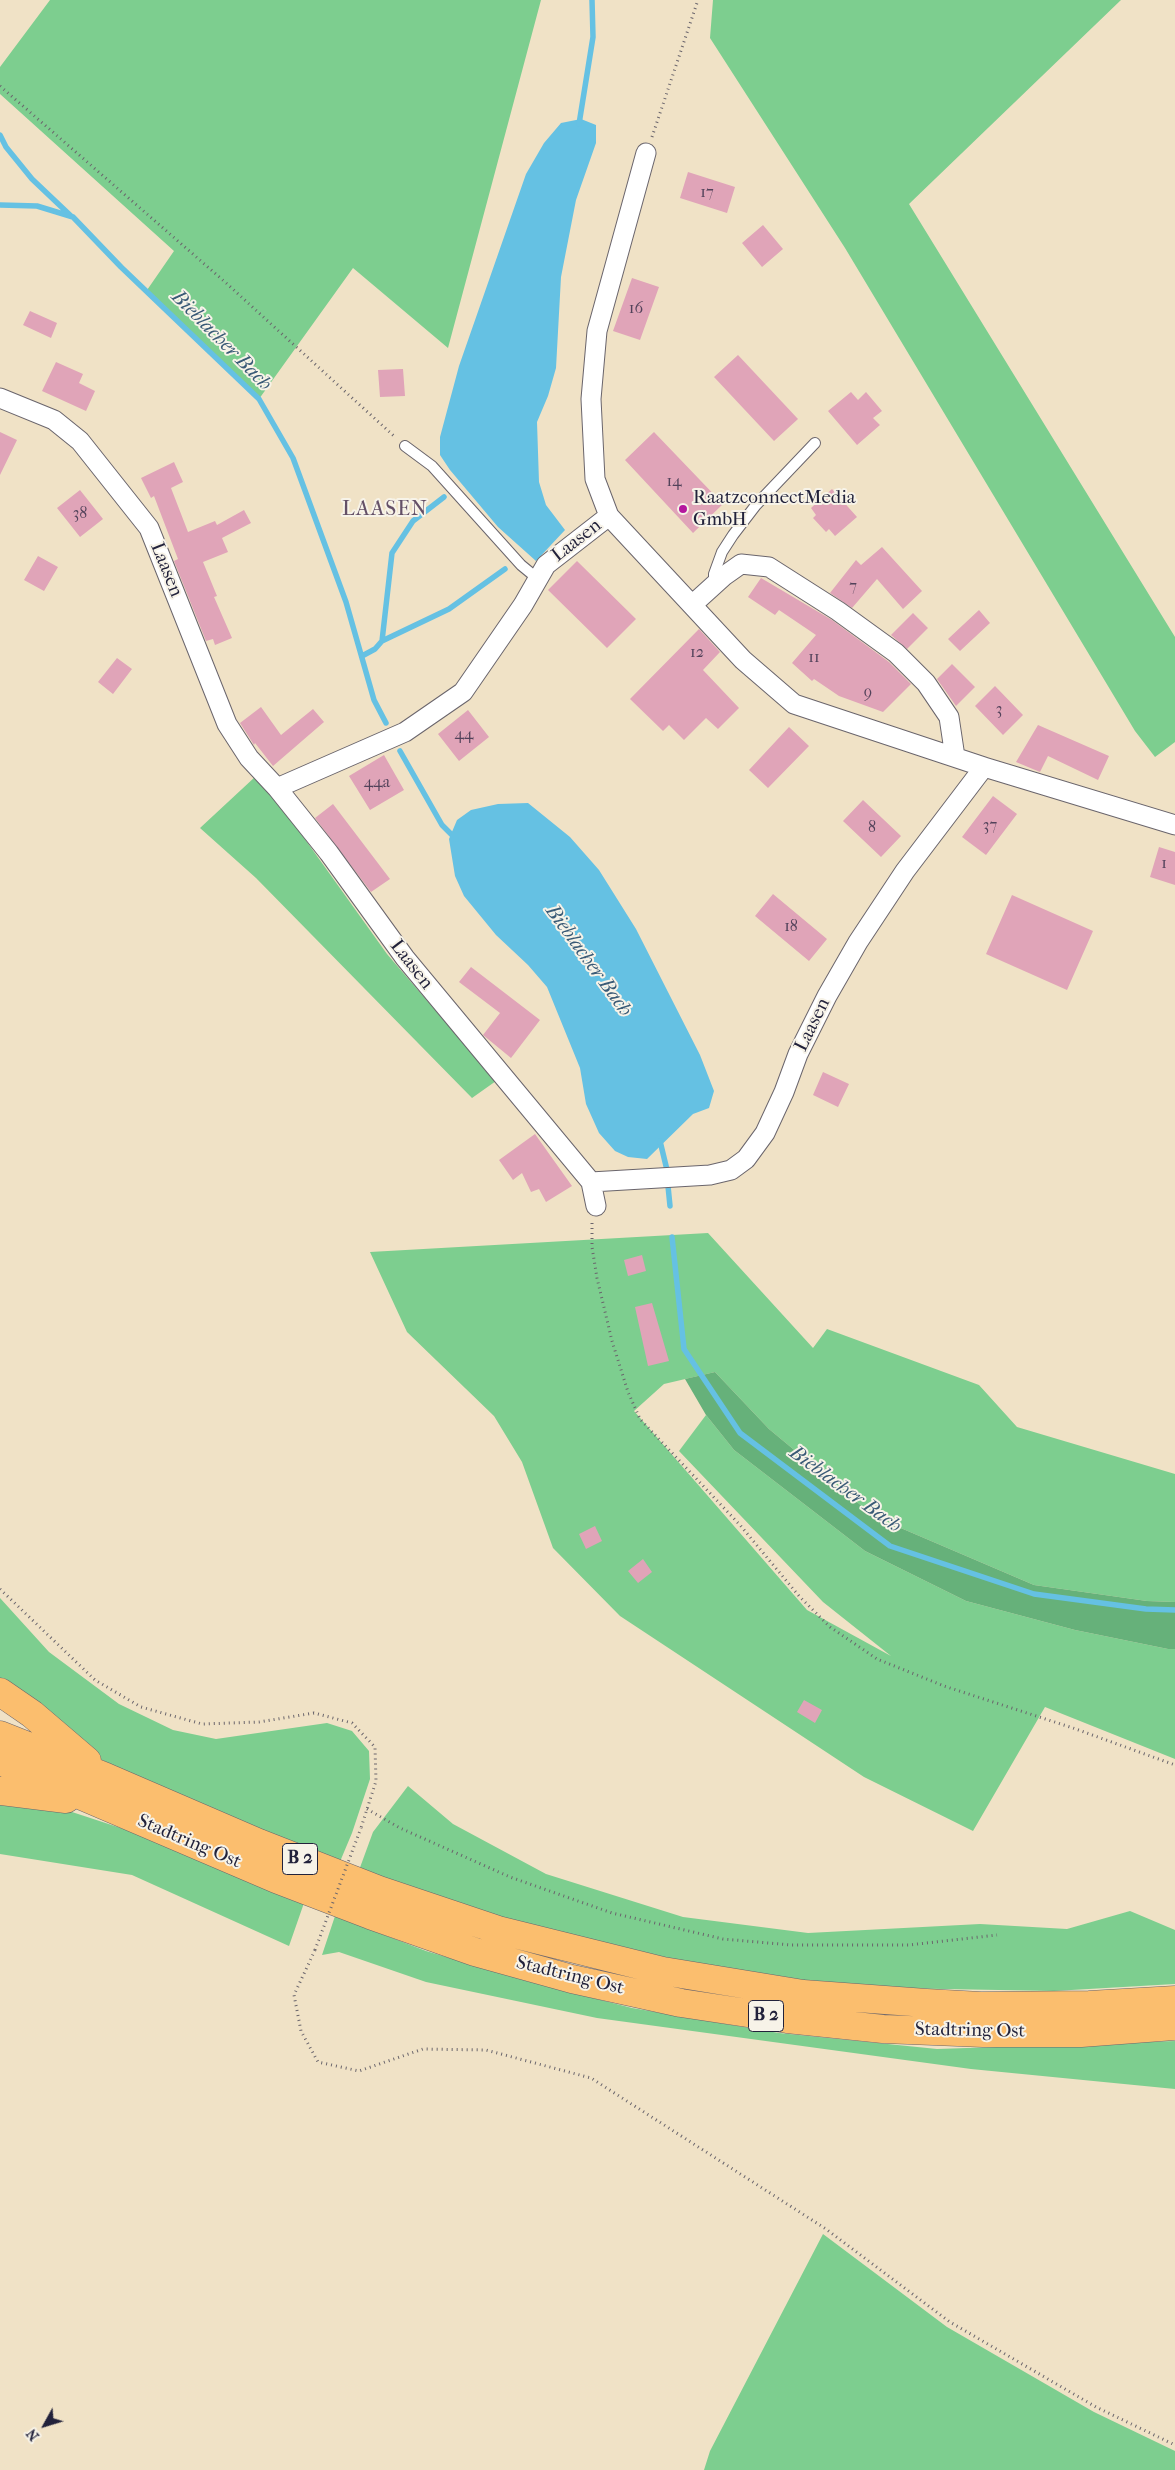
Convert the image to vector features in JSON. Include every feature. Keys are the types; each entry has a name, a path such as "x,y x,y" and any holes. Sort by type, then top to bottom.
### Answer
{"highway":[{"name":"B 2","path":"0,1692 32,1714 106,1776"},
{"name":"Stadtring Ost","path":"0,1735 106,1776 260,1844 379,1890 498,1930 663,1971 803,1994 926,2003 981,2006 1089,2005 1175,2000"},
{"name":"Stadtring Ost","path":"0,1761 276,1879 475,1952 572,1979 681,2003 787,2019 883,2029 983,2033 1072,2033 1175,2026"},
{"name":"B 2","path":"0,1792 97,1803"}],"street":[{"name":"Laasen","path":"646,153 597,331 592,399 595,479 609,516 743,660 794,704 984,767 1175,825"},
{"name":"Laasen","path":"0,398 54,420 80,441 149,528 227,724 249,758 278,788 329,853 405,958 591,1182 596,1206"},
{"name":"Laasen","path":"278,788 405,732 463,692 523,605 546,564 609,516"},
{"path":"692,605 741,564 769,566 845,616 896,653 926,683 949,717 955,757"},
{"name":"Laasen","path":"591,1182 710,1175 731,1170 746,1159 765,1133 784,1092 798,1054 826,996 858,942 905,871 984,767"}],"lane":[{"path":"714,585 714,574 722,552 733,534 756,505 815,444"},
{"path":"405,446 432,466 521,565 538,579"}],"path":[{"path":"646,153 698,0"},
{"path":"0,86 225,282 405,446"},
{"path":"596,1206 592,1220 592,1246 596,1278 612,1341 628,1392 640,1419 740,1525 799,1596 830,1627 877,1659 944,1686 1073,1728 1175,1765"},
{"path":"0,1589 95,1680 141,1707 202,1724 259,1722 314,1713 352,1723 375,1747 376,1781 361,1828 315,1950 294,1995 301,2031 318,2062 359,2071 423,2049 486,2050 591,2078 826,2229 950,2322 1096,2407 1175,2445"},
{"path":"367,1809 400,1828 510,1877 612,1913 723,1939 791,1945 909,1945 997,1935"}],"green space":[{"path":"50,0 541,0 448,348 353,268 259,399 145,293 174,251 0,94 0,67"},
{"path":"713,0 1121,0 909,204 1175,637 1175,742 1155,757 1135,731 845,248 710,38"},
{"path":"256,776 277,800 387,954 496,1081 472,1098 256,878 200,828"},
{"path":"708,1233 813,1348 827,1329 979,1385 1017,1427 1175,1474 1175,1602 1147,1601 1034,1585 875,1517 769,1429 715,1372 664,1384 634,1411 807,1610 891,1656 823,1602 679,1451 706,1415 734,1450 865,1551 966,1601 1075,1630 1175,1649 1175,1759 1045,1707 973,1831 864,1777 620,1616 553,1548 522,1462 494,1416 407,1332 370,1252"},
{"path":"715,1372 769,1429 875,1517 1034,1585 1147,1601 1175,1602 1175,1649 1075,1630 966,1601 865,1551 734,1450 706,1415 685,1379"},
{"path":"0,1598 49,1652 119,1704 173,1730 216,1739 327,1723 352,1731 369,1751 370,1779 352,1833 339,1864 139,1780 102,1760 51,1718 0,1683"},
{"path":"408,1786 453,1824 546,1874 683,1917 808,1933 980,1924 1067,1929 1130,1911 1175,1930 1175,1984 1054,1991 888,1988 786,1980 649,1960 534,1932 358,1873 373,1832"},
{"path":"0,1802 72,1812 139,1834 304,1903 289,1946 132,1875 0,1854"},
{"path":"335,1916 426,1951 527,1981 632,2008 779,2033 937,2049 1175,2041 1175,2089 971,2069 597,2018 426,1982 339,1952 322,1955"},
{"path":"823,2234 947,2327 1094,2412 1175,2451 1175,2470 704,2470 710,2451"}],"water":[{"path":"581,119 596,125 596,143 576,200 561,277 556,368 548,396 537,422 539,482 546,505 565,530 536,561 498,527 450,470 440,455 440,437 459,366 526,174 544,143 561,123"},
{"path":"528,803 570,837 599,870 636,929 700,1055 714,1091 709,1108 693,1114 647,1159 628,1157 615,1151 599,1133 586,1104 580,1068 547,987 528,965 496,935 464,896 455,876 449,839 457,820 471,810 498,804"}],"building":[{"path":"688,172 735,187 727,213 680,198"},
{"path":"763,225 783,249 762,267 742,243"},
{"path":"632,278 659,287 640,340 613,331"},
{"path":"30,311 57,323 51,338 23,325"},
{"path":"738,355 798,419 774,441 714,377"},
{"path":"56,362 83,374 79,383 95,391 86,411 42,391"},
{"path":"403,369 405,396 380,397 378,370"},
{"path":"851,392 858,400 866,392 882,411 873,418 880,425 857,445 828,411"},
{"path":"0,432 17,440 0,475"},
{"path":"654,432 723,504 693,533 625,460"},
{"path":"174,462 183,482 171,488 188,532 215,521 217,525 244,510 251,523 222,538 228,552 203,562 217,596 214,597 232,638 215,645 213,639 206,641 174,561 178,559 154,496 151,498 141,478"},
{"path":"832,489 857,517 835,536 829,529 826,532 813,518 816,515 811,508"},
{"path":"80,490 103,519 80,537 57,508"},
{"path":"882,547 922,591 903,609 877,579 852,608 830,593 856,560 861,565"},
{"path":"38,556 58,567 44,591 24,580"},
{"path":"577,561 636,619 607,648 548,590"},
{"path":"761,578 832,620 889,662 911,684 883,712 839,696 814,679 812,681 792,663 816,635 779,610 775,615 748,597"},
{"path":"979,610 990,623 960,651 948,639"},
{"path":"913,613 928,628 907,649 891,635"},
{"path":"699,629 720,652 703,670 739,708 718,729 706,718 684,740 669,725 663,731 630,699"},
{"path":"117,658 132,669 113,694 98,682"},
{"path":"952,664 975,687 956,706 937,679"},
{"path":"995,686 1023,715 1003,735 975,706"},
{"path":"261,707 281,735 313,709 324,722 273,766 255,743 254,745 240,723"},
{"path":"468,710 489,737 459,761 438,734"},
{"path":"1038,725 1109,756 1098,780 1048,756 1040,772 1016,762"},
{"path":"789,727 809,746 768,788 749,770"},
{"path":"384,755 404,790 370,810 349,776"},
{"path":"993,796 1017,814 986,855 962,837"},
{"path":"863,800 901,836 881,857 843,821"},
{"path":"333,804 390,879 371,892 315,818"},
{"path":"1159,847 1175,852 1175,885 1150,877"},
{"path":"773,894 827,939 809,961 755,916"},
{"path":"1012,895 1093,931 1067,990 986,954"},
{"path":"471,967 540,1020 511,1058 483,1035 500,1013 459,982"},
{"path":"823,1072 849,1084 838,1107 813,1095"},
{"path":"535,1134 572,1186 546,1202 539,1189 531,1192 522,1173 513,1180 499,1160"},
{"path":"642,1255 646,1271 628,1276 624,1260"},
{"path":"652,1303 669,1361 648,1366 635,1307"},
{"path":"595,1526 602,1541 586,1549 579,1534"},
{"path":"643,1559 652,1572 638,1583 628,1571"},
{"path":"804,1700 822,1710 815,1723 797,1712"}],"waterway":[{"path":"579,124 593,37 592,0"},
{"path":"0,135 6,147 32,179 71,216"},
{"name":"Bieblacher Bach","path":"0,205 37,206 73,217 121,267 259,399 293,458 346,602 374,700 386,723"},
{"path":"362,656 375,649 382,641 392,553 413,521 444,497"},
{"path":"382,641 449,609 505,569"},
{"name":"Bieblacher Bach","path":"400,751 442,825 456,839"},
{"name":"Bieblacher Bach","path":"660,1141 667,1170"},
{"name":"Bieblacher Bach","path":"668,1186 670,1206"},
{"name":"Bieblacher Bach","path":"672,1237 684,1349 740,1433 890,1546 1034,1594 1146,1609 1175,1610"}],"place":[{"name":"RaatzconnectMedia GmbH","path":"683,509"}],"district":[{"name":"LAASEN","path":"385,510"}]}
